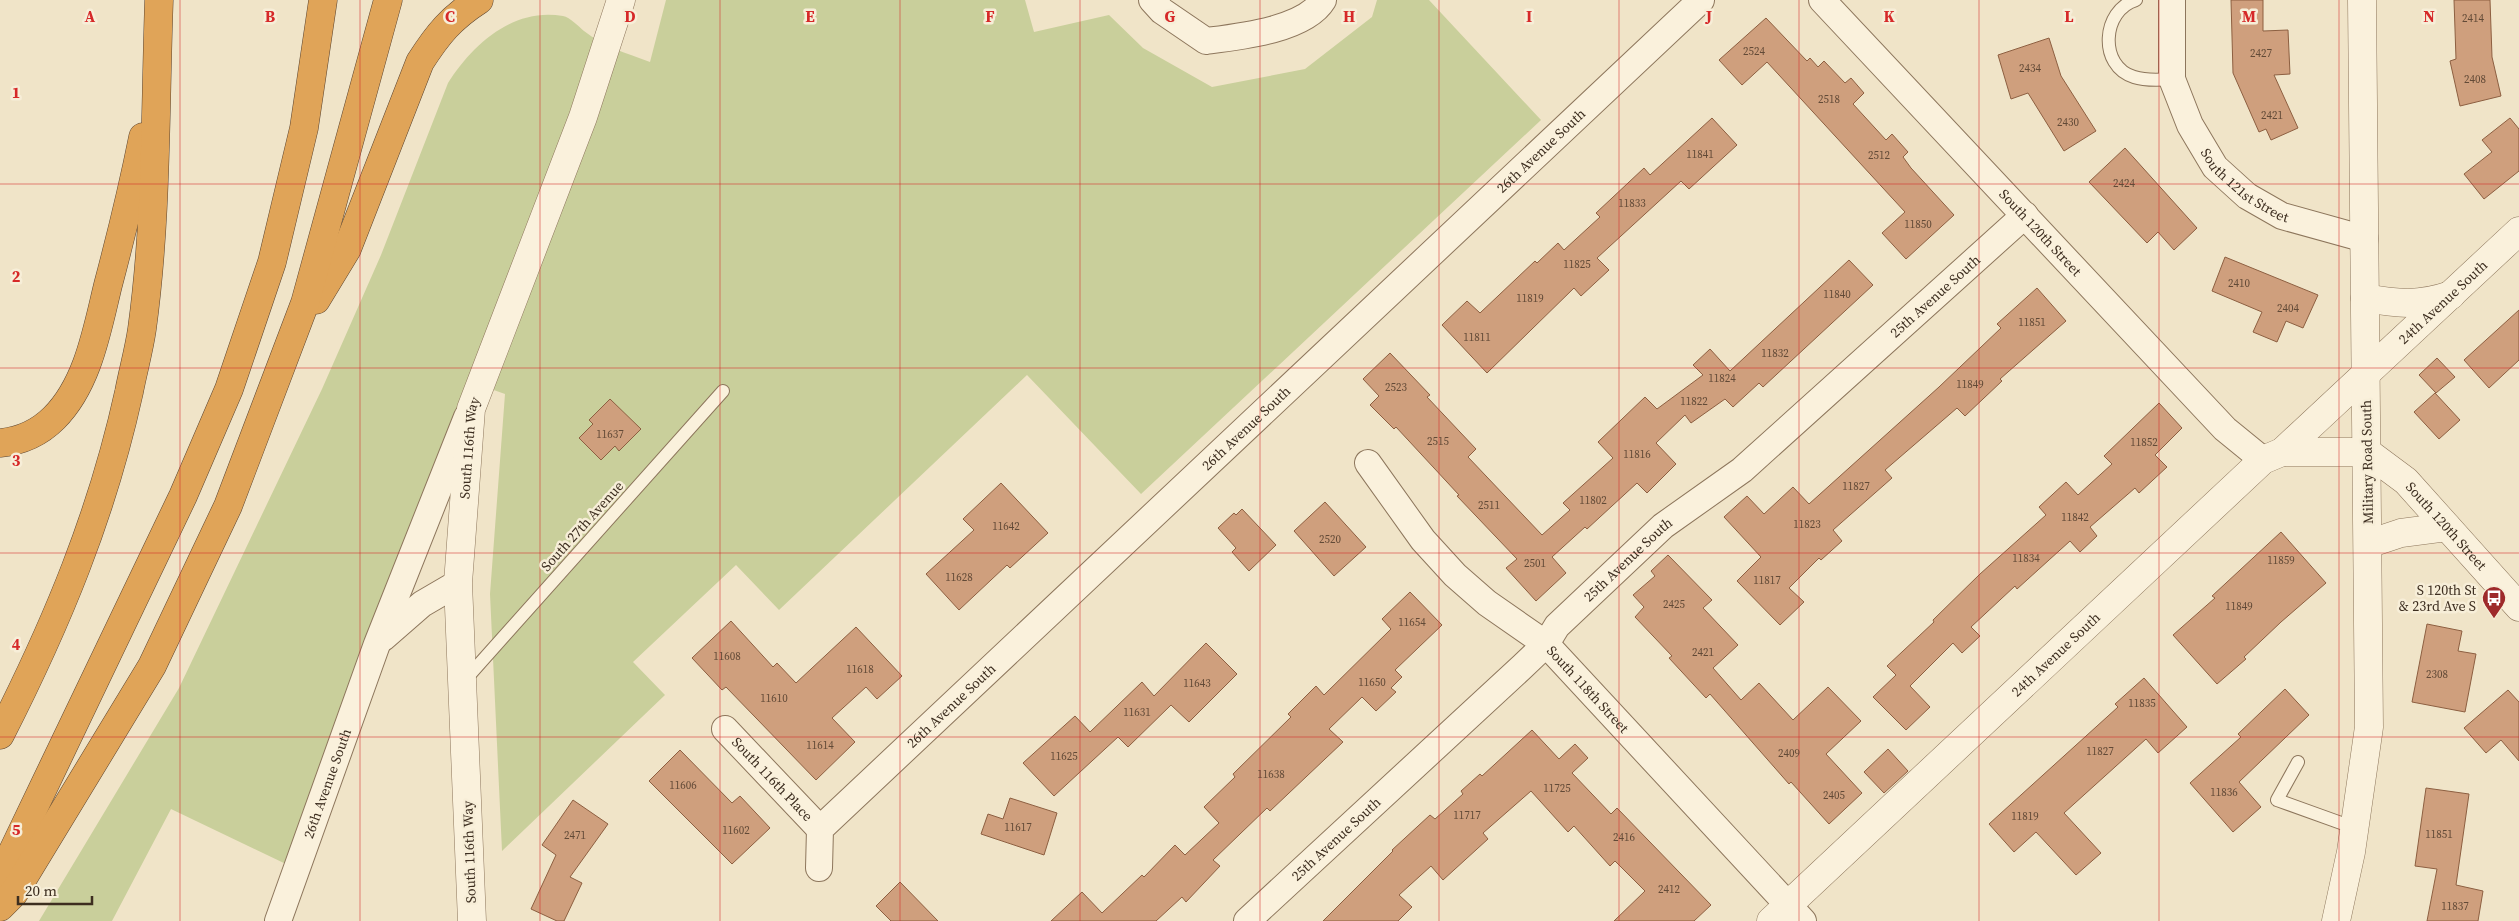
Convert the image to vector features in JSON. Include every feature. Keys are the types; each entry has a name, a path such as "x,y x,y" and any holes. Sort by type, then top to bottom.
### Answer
{"highway":[{"path":"0,735 61,609 89,534 119,435 142,330 154,199 159,0"},
{"path":"0,878 183,496 229,388 274,252 304,128 323,0"},
{"path":"0,907 14,893 152,666 228,506 295,334 388,0"},
{"path":"295,334 347,249 420,62 438,35 457,15 479,0"},
{"path":"0,443 20,440 34,434 54,418 68,399 82,373 93,343 126,220 156,77"}],"street":[{"name":"South 116th Way","path":"472,921 464,681 458,583 470,409 583,117 621,0"},
{"path":"1152,0 1162,11 1206,41 1240,36 1291,24 1319,7 1323,0"},
{"name":"26th Avenue South","path":"820,829 1701,0"},
{"name":"South 120th Street","path":"1822,0 2225,429 2273,456"},
{"name":"South 121st Street","path":"2172,0 2172,79 2190,125 2214,166 2247,196 2282,216 2365,239"},
{"name":"Military Road South","path":"2336,921 2355,828 2369,727 2362,0"},
{"name":"25th Avenue South","path":"1247,921 1546,644 1557,626 1663,526 1742,470 2025,215"},
{"name":"24th Avenue South","path":"1787,915 2273,456 2366,374 2519,231"},
{"path":"2365,298 2389,302 2427,303 2452,295"},
{"name":"26th Avenue South","path":"278,921 377,644 470,409"},
{"path":"2273,456 2367,452"},
{"name":"South 120th Street","path":"2367,452 2406,481 2519,607"},
{"name":"South 118th Street","path":"1368,463 1423,540 1455,575 1488,603 1546,644 1787,915"},
{"path":"2368,544 2400,533 2447,527"},
{"name":"26th Avenue South","path":"377,644 422,604 458,583"},
{"name":"South 116th Place","path":"726,729 820,829"},
{"path":"819,868 820,829"}],"lane":[{"path":"2136,0 2130,2 2118,13 2110,25 2108,38 2110,53 2118,66 2132,77 2149,80 2172,79"},
{"name":"South 27th Avenue","path":"464,681 723,391"},
{"path":"2298,762 2278,800 2355,828"}],"green space":[{"path":"666,0 1025,0 1034,32 1109,15 1143,48 1212,87 1305,69 1372,17 1377,0 1429,0 1541,120 1141,494 1027,375 779,610 736,565 633,662 665,695 502,851 490,594 505,394 471,382 288,865 171,809 112,921 39,921 179,688 322,389 381,255 448,83 469,55 496,32 511,23 527,17 545,15 566,17 599,41 650,62"}],"building":[{"path":"2231,0 2263,0 2263,31 2288,30 2290,74 2274,75 2298,128 2271,140 2266,129 2259,132 2233,73"},
{"path":"2454,0 2490,0 2492,57 2501,96 2460,106 2450,61 2456,59"},
{"path":"1766,18 1807,61 1810,58 1818,67 1824,61 1845,83 1851,78 1864,93 1853,104 1886,140 1892,134 1908,152 1903,157 1911,168 1954,215 1906,259 1882,233 1905,212 1767,62 1742,85 1719,60"},
{"path":"2049,38 2061,76 2096,131 2064,151 2028,93 2011,99 1998,55"},
{"path":"1712,118 1737,145 1689,189 1681,181 1597,258 1609,270 1581,296 1574,288 1487,373 1442,325 1467,301 1480,313 1535,261 1537,263 1558,243 1564,250 1600,217 1596,213 1644,168 1650,175"},
{"path":"2510,118 2519,129 2519,171 2484,199 2464,174 2492,152 2482,140"},
{"path":"2125,148 2197,228 2174,250 2158,232 2147,243 2089,182"},
{"path":"2225,257 2318,295 2303,328 2286,321 2277,342 2253,332 2262,312 2212,291"},
{"path":"1849,260 1873,285 1763,387 1759,383 1733,407 1725,399 1691,423 1685,415 1656,443 1676,464 1647,493 1637,483 1587,529 1585,527 1552,557 1566,573 1536,601 1506,568 1517,559 1457,496 1459,495 1396,427 1394,429 1370,405 1379,396 1363,379 1390,353 1430,395 1427,397 1476,449 1468,457 1542,535 1570,510 1563,503 1613,458 1598,442 1645,397 1657,409 1703,375 1693,365 1710,349 1730,371"},
{"path":"2037,288 2066,321 2000,379 2002,381 1965,416 1957,408 1885,470 1892,478 1833,530 1842,541 1821,560 1819,558 1789,588 1804,602 1780,625 1737,581 1761,557 1724,517 1747,496 1764,514 1793,487 1809,504 1939,387 2001,328 1997,324"},
{"path":"2519,310 2519,360 2489,388 2464,360"},
{"path":"2437,358 2455,377 2436,393 2419,375"},
{"path":"2435,393 2460,420 2439,439 2414,412"},
{"path":"610,399 641,429 619,451 615,446 601,460 579,438 593,424 589,420"},
{"path":"2159,403 2182,428 2155,455 2167,467 2139,493 2135,488 2090,527 2097,536 2080,552 2070,541 2017,589 2015,586 1971,627 1980,636 1962,653 1953,643 1910,686 1930,707 1906,730 1873,697 1896,675 1887,666 1934,622 1933,620 1980,574 2046,515 2039,507 2066,482 2078,495 2112,464 2104,456"},
{"path":"1001,483 1048,533 1010,568 1007,565 959,610 926,574 974,530 963,519"},
{"path":"1325,502 1366,547 1334,576 1294,531"},
{"path":"1242,509 1276,545 1249,571 1232,552 1236,548 1218,528 1234,513 1236,515"},
{"path":"2281,532 2326,583 2281,622 2244,657 2246,659 2217,684 2173,635 2215,598 2212,596"},
{"path":"1668,555 1712,600 1703,608 1738,645 1713,668 1741,700 1759,683 1793,720 1828,687 1861,721 1826,754 1862,793 1829,824 1791,782 1789,784 1710,694 1706,698 1669,658 1672,656 1635,617 1644,607 1633,595 1655,576 1651,571"},
{"path":"1410,592 1442,625 1395,670 1402,677 1391,688 1396,692 1376,711 1362,697 1329,729 1343,742 1270,811 1267,808 1213,860 1220,866 1186,902 1182,897 1156,921 1051,921 1082,892 1102,913 1142,875 1144,877 1175,845 1185,855 1219,823 1204,807 1235,777 1233,774 1291,717 1288,714 1316,686 1324,695 1391,629 1382,619"},
{"path":"731,621 773,667 777,663 796,683 856,627 902,676 877,699 866,687 832,718 855,742 816,780 726,687 722,690 692,658"},
{"path":"2427,624 2462,631 2458,651 2476,654 2465,712 2412,702"},
{"path":"1206,643 1237,674 1189,722 1171,705 1128,747 1118,737 1054,796 1023,763 1075,716 1090,732 1142,682 1154,696"},
{"path":"2144,678 2187,727 2158,753 2146,739 2064,813 2101,853 2076,875 2036,832 2014,852 1989,824 2118,707 2115,704"},
{"path":"2285,689 2309,715 2239,782 2261,807 2233,832 2190,783 2241,737 2238,734"},
{"path":"2508,690 2519,702 2519,761 2501,740 2486,753 2464,728"},
{"path":"1532,730 1559,759 1575,744 1588,758 1572,773 1611,814 1617,808 1711,905 1694,921 1614,921 1645,891 1615,861 1610,866 1574,826 1568,832 1531,791 1483,833 1488,839 1443,880 1431,866 1399,895 1412,907 1398,921 1323,921 1392,850 1430,815 1435,819 1463,794 1461,791 1480,774 1482,776"},
{"path":"1888,749 1908,771 1884,793 1864,772"},
{"path":"680,750 732,803 740,796 770,828 732,864 649,781"},
{"path":"2426,788 2469,794 2456,885 2483,891 2478,921 2427,921 2437,869 2415,866"},
{"path":"1010,798 1057,813 1044,855 981,834 988,814 1003,819"},
{"path":"573,800 608,824 570,877 582,883 564,921 557,921 531,909 556,855 542,845"},
{"path":"900,882 938,921 891,921 876,906"}],"place":[{"name":"S 120th St & 23rd Ave S","path":"2494,619"}]}
